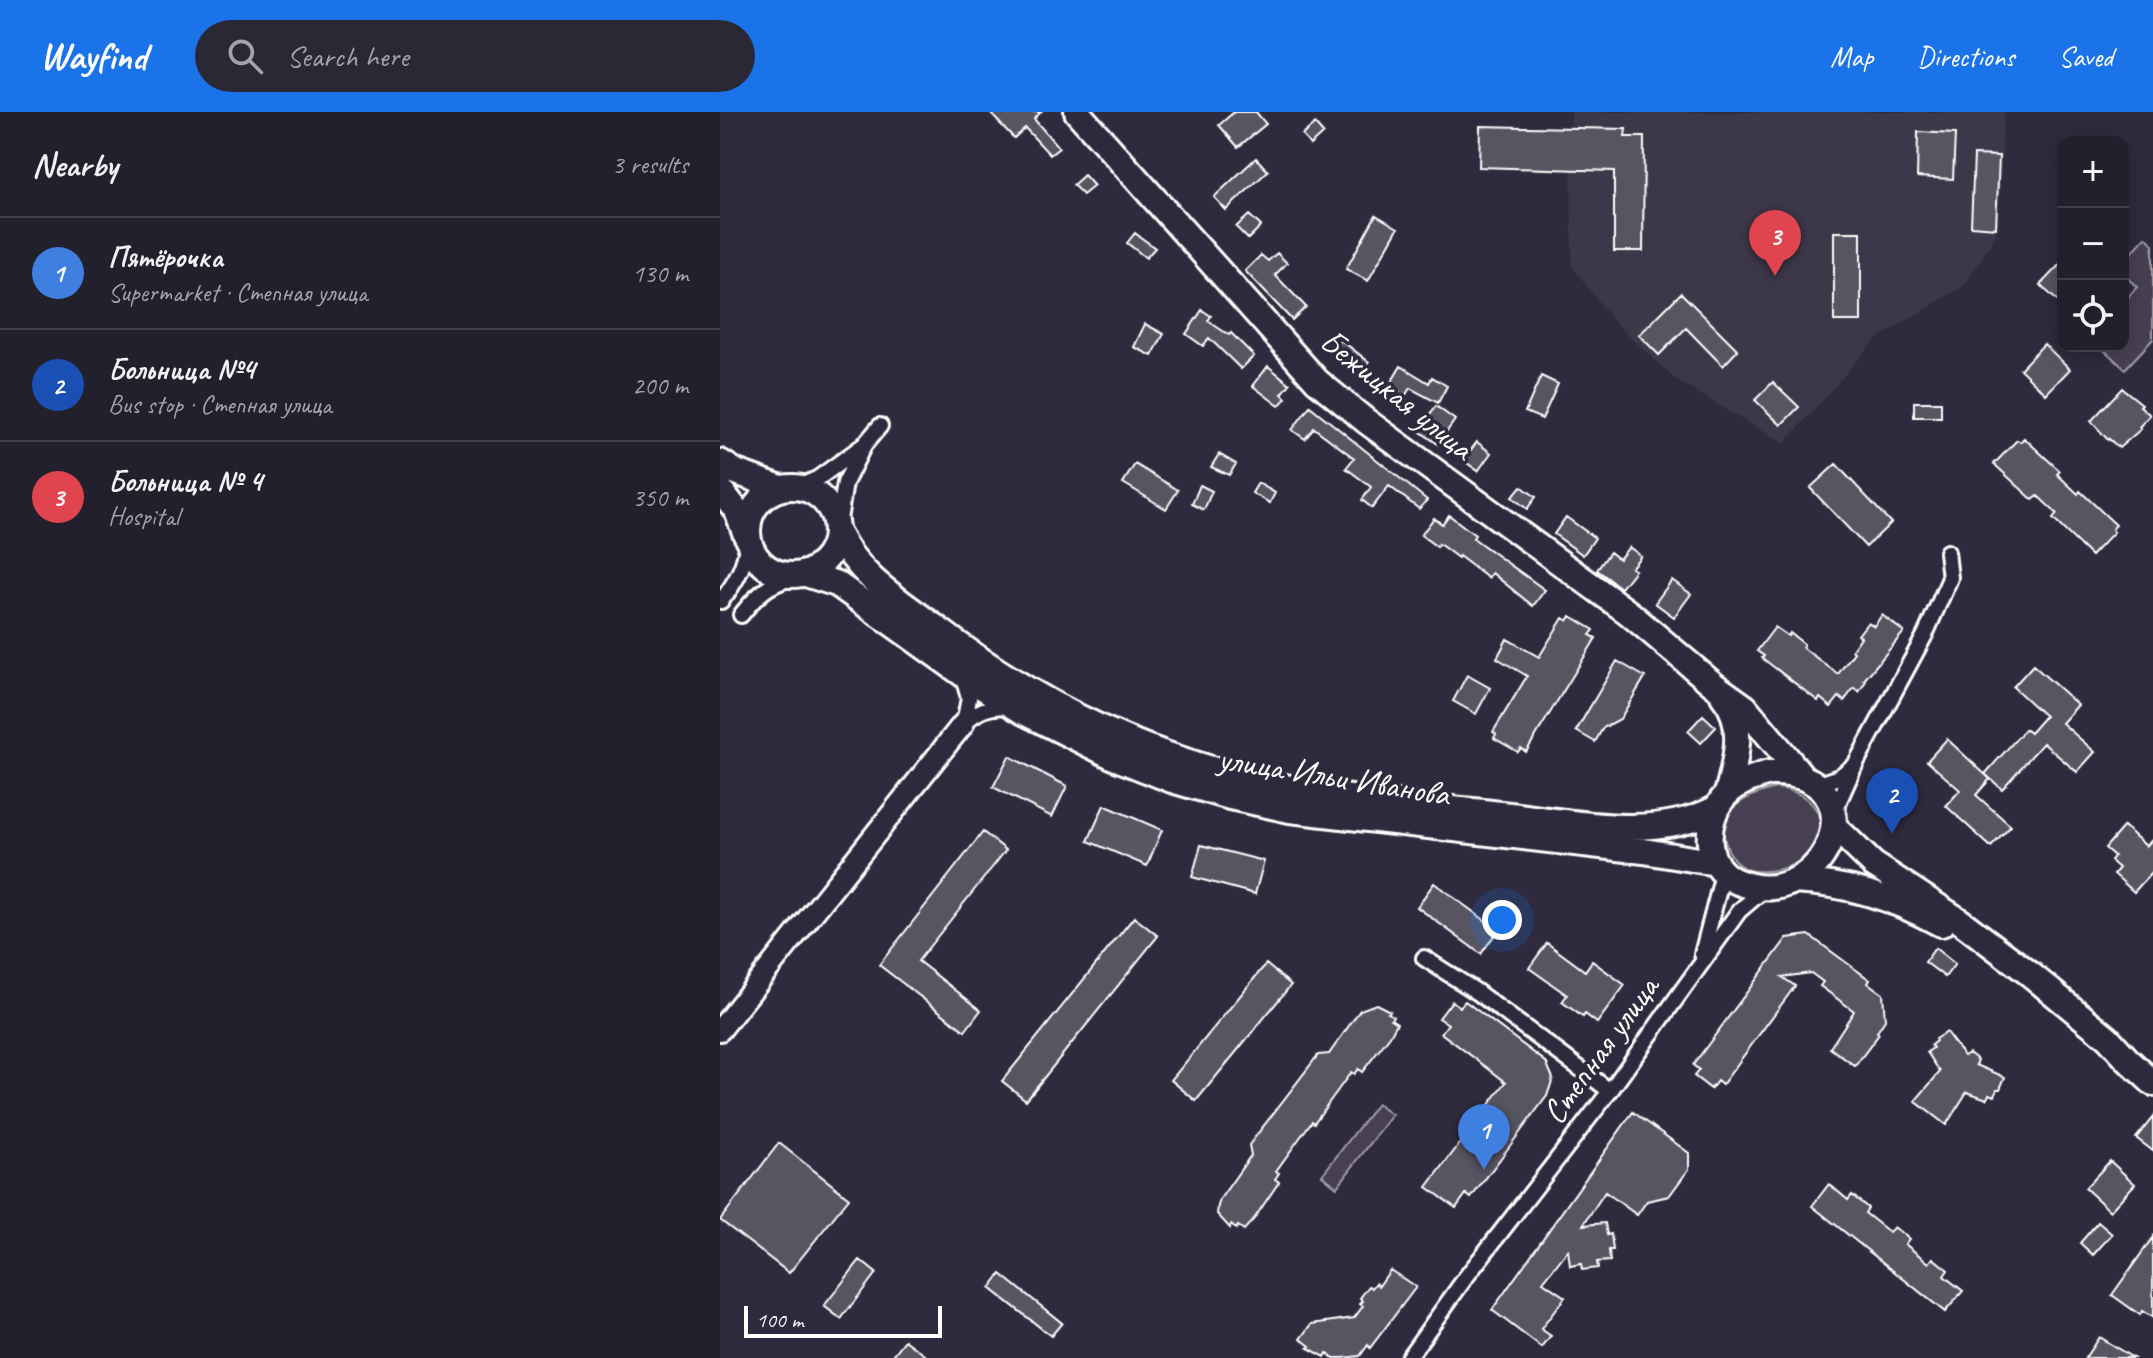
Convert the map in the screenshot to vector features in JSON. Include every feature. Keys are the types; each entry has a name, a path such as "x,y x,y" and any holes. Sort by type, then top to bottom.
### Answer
{"main road":[{"name":"Бежицкая улица","path":"1077,112 1317,381 1366,421 1629,613 1714,685"},
{"path":"720,462 736,472 821,498 835,519 837,532 828,557 806,574 791,576 763,566 753,555 737,511 720,489"},
{"path":"748,541 750,513 758,502 768,493 790,487"},
{"name":"улица Ильи Иванова","path":"837,532 858,567 986,665 1075,717 1176,759 1294,789 1580,823 1646,828 1678,823 1721,802"},
{"name":"улица Ильи Иванова","path":"806,574 837,584 858,597 962,674 1013,706 1114,757 1172,780 1230,797 1343,818 1644,851 1719,868"},
{"path":"1714,685 1745,707 1826,795 1834,819 1873,864 1960,921 2030,974 2108,1038 2153,1083"},
{"path":"1714,685 1728,701 1737,724 1737,743 1721,802 1709,828 1712,855 1719,868 1745,885 1767,887 1793,881 1831,883 1864,890 1952,929 2103,1046 2127,1059"},
{"path":"1721,802 1741,783 1769,773 1810,781"},
{"path":"1793,881 1821,859 1831,843 1834,819"}],"street":[{"path":"837,532 845,483 864,445 880,426"},
{"path":"790,487 817,479 864,445"},
{"path":"721,601 743,566 748,541"},
{"path":"1834,819 1856,763 1925,635 1950,578 1947,552"},
{"path":"741,615 769,585 806,574"},
{"path":"962,674 969,698 963,724"},
{"path":"720,1030 963,724 983,709 1013,706"},
{"path":"1810,781 1839,777 1856,763"},
{"path":"1697,969 1708,937 1719,868"},
{"name":"Степная улица","path":"1408,1358 1466,1277 1610,1091 1739,911 1767,887"},
{"path":"1424,958 1477,992 1610,1091"}],"shaded area":[{"path":"1571,112 2004,112 1998,225 1993,240 1965,285 1875,340 1784,444 1676,380 1613,321 1572,266"},
{"path":"2146,237 2153,244 2153,339 2125,369 2106,352 2129,352 2129,296 2137,287 2129,280 2129,255"},
{"path":"1776,788 1797,793 1811,803 1819,816 1820,831 1815,845 1788,867 1767,871 1748,870 1738,864 1727,848 1724,826 1727,817 1739,803"},
{"path":"1377,1104 1392,1115 1337,1187 1322,1175"}],"building":[{"path":"989,112 1041,112 1034,119 1059,148 1050,155 1025,128 1014,138"},
{"path":"1234,112 1256,112 1266,124 1238,147 1219,125"},
{"path":"1315,124 1323,133 1310,145 1302,135"},
{"path":"1480,126 1626,129 1625,137 1644,137 1643,251 1614,251 1614,171 1479,167"},
{"path":"1918,132 1955,134 1953,179 1917,177"},
{"path":"1974,155 1999,156 1996,228 1971,226"},
{"path":"1256,158 1268,171 1226,210 1214,197"},
{"path":"1084,175 1094,186 1083,195 1073,185"},
{"path":"1249,215 1261,226 1248,239 1236,227"},
{"path":"1376,215 1398,228 1368,281 1346,269"},
{"path":"1834,232 1861,232 1861,321 1834,321"},
{"path":"1135,233 1155,248 1146,258 1127,243"},
{"path":"1277,253 1287,263 1275,275 1306,307 1292,320 1245,271 1261,255 1268,261"},
{"path":"2057,267 2057,301 2040,285"},
{"path":"1681,293 1738,350 1723,366 1686,328 1659,355 1639,335"},
{"path":"1202,310 1211,316 1208,321 1229,335 1231,333 1254,356 1241,369 1209,338 1203,346 1186,334"},
{"path":"1145,324 1164,334 1152,356 1134,347"},
{"path":"1341,340 1369,362 1360,374 1331,352"},
{"path":"2044,344 2070,369 2046,394 2020,369"},
{"path":"1268,366 1290,384 1282,394 1286,398 1279,406 1253,386"},
{"path":"1401,366 1429,383 1432,377 1447,386 1438,403 1410,388 1405,396 1389,386"},
{"path":"1541,376 1558,384 1542,419 1525,412"},
{"path":"1773,382 1799,407 1781,425 1755,400"},
{"path":"2122,388 2150,415 2139,427 2141,429 2119,448 2091,421"},
{"path":"1914,402 1941,402 1941,417 1914,417"},
{"path":"1310,406 1427,500 1419,509 1389,486 1372,508 1362,500 1371,487 1346,468 1354,458 1314,428 1305,439 1292,430"},
{"path":"1436,406 1455,420 1438,444 1418,430"},
{"path":"2024,438 2060,471 2057,474 2078,494 2080,491 2116,525 2112,529 2114,532 2091,556 2053,519 2057,514 2038,496 2033,500 1994,464 2017,440 2020,442"},
{"path":"1477,442 1491,453 1478,471 1463,460"},
{"path":"1219,454 1236,464 1229,475 1211,467"},
{"path":"1135,464 1178,490 1166,509 1123,483"},
{"path":"1836,464 1891,523 1866,547 1810,488"},
{"path":"1258,483 1275,493 1270,503 1252,493"},
{"path":"1200,485 1212,491 1204,510 1192,504"},
{"path":"1521,486 1536,497 1527,509 1512,497"},
{"path":"1449,515 1475,535 1473,538 1545,590 1533,606 1492,573 1488,578 1459,556 1439,544 1437,547 1421,535 1434,518 1442,524"},
{"path":"1566,517 1595,538 1583,555 1554,534"},
{"path":"1629,547 1641,556 1621,588 1597,570 1610,552 1619,559"},
{"path":"1672,580 1691,594 1674,617 1655,603"},
{"path":"1882,615 1904,632 1864,680 1859,692 1854,688 1844,701 1839,697 1831,707 1820,698 1818,701 1757,651 1775,627 1788,636 1790,633 1804,644 1802,647 1838,674 1854,652 1852,650 1861,637 1858,635 1868,622 1874,626"},
{"path":"1571,616 1594,630 1590,635 1596,638 1526,752 1521,748 1518,752 1494,738 1496,734 1493,732 1527,676 1497,658 1507,639 1539,657 1563,618 1568,621"},
{"path":"1617,661 1645,677 1620,719 1603,728 1595,742 1576,731"},
{"path":"2033,665 2078,705 2062,723 2095,752 2077,772 2043,743 2002,789 1985,774 2025,729 2030,733 2045,716 2013,687"},
{"path":"1467,675 1490,688 1476,714 1453,701"},
{"path":"1703,715 1716,727 1701,743 1688,731"},
{"path":"1947,739 1990,779 1976,795 2011,826 1991,847 1946,806 1960,790 1927,761"},
{"path":"1009,756 1067,786 1052,817 993,787"},
{"path":"1104,805 1162,830 1147,866 1088,841"},
{"path":"2124,826 2146,846 2153,839 2153,871 2134,892 2114,874 2119,868 2111,861 2114,856 2105,848"},
{"path":"983,832 1006,850 918,961 981,1010 965,1031 879,965"},
{"path":"1201,845 1264,861 1255,894 1192,877"},
{"path":"1434,883 1498,930 1481,954 1417,907"},
{"path":"1134,917 1158,936 1026,1100 1002,1081"},
{"path":"1809,935 1870,980 1868,983 1883,994 1885,1020 1877,1032 1879,1034 1855,1066 1830,1048 1854,1011 1820,986 1823,982 1811,973 1782,977 1795,986 1722,1085 1717,1081 1711,1089 1694,1076 1699,1070 1693,1065 1787,938"},
{"path":"1547,943 1585,971 1592,961 1625,985 1597,1023 1562,1002 1567,995 1529,968"},
{"path":"1935,948 1955,964 1945,977 1925,962"},
{"path":"1266,964 1291,985 1196,1101 1171,1080"},
{"path":"1452,1001 1460,1007 1465,1001 1546,1062 1553,1078 1547,1096 1471,1198 1466,1194 1456,1208 1427,1187 1506,1082 1441,1033 1448,1024 1439,1018"},
{"path":"1376,1004 1390,1011 1391,1019 1397,1023 1390,1036 1362,1072 1358,1069 1354,1074 1351,1072 1314,1123 1312,1121 1276,1171 1279,1173 1275,1179 1279,1182 1254,1219 1244,1230 1231,1225 1230,1228 1217,1214 1218,1206 1251,1155 1249,1145 1318,1055 1329,1054 1360,1010"},
{"path":"1946,1032 1964,1056 1969,1053 1978,1060 1976,1065 2005,1077 1995,1096 1989,1094 1987,1099 1967,1092 1946,1125 1915,1101 1940,1072 1927,1052 1933,1048 1931,1045 1935,1039"},
{"path":"1633,1112 1689,1153 1689,1169 1669,1196 1647,1201 1637,1215 1605,1192 1583,1225 1605,1223 1607,1235 1611,1234 1613,1250 1609,1250 1610,1261 1597,1262 1598,1268 1582,1270 1581,1264 1570,1266 1568,1250 1543,1282 1565,1297 1541,1329 1551,1336 1542,1348 1492,1310"},
{"path":"2153,1117 2153,1151 2136,1138"},
{"path":"779,1143 849,1198 789,1273 720,1220"},
{"path":"2110,1161 2135,1184 2110,1211 2085,1188"},
{"path":"1829,1184 1848,1200 1852,1195 1868,1208 1865,1213 1889,1232 1894,1227 1909,1239 1905,1244 1929,1263 1933,1258 1948,1270 1944,1276 1963,1291 1945,1312 1812,1206"},
{"path":"2098,1222 2112,1234 2093,1255 2080,1243"},
{"path":"2153,1237 2153,1318 2142,1311 2140,1315 2112,1295"},
{"path":"860,1260 876,1273 841,1319 824,1306"},
{"path":"1390,1270 1416,1287 1370,1348 1368,1345 1360,1356 1333,1358 1327,1353 1325,1357 1308,1348 1310,1346 1301,1339 1312,1324 1354,1318 1363,1306 1360,1298 1369,1286 1372,1288 1376,1283 1379,1286"},
{"path":"1001,1274 1062,1323 1051,1336 990,1288"},
{"path":"2099,1337 2133,1358 2085,1358"},
{"path":"905,1340 929,1358 891,1358"}],"place":[{"name":"Больница № 4","path":"1775,276"},
{"name":"Больница №4","path":"1892,834"},
{"name":"Пятёрочка","path":"1484,1170"}]}
